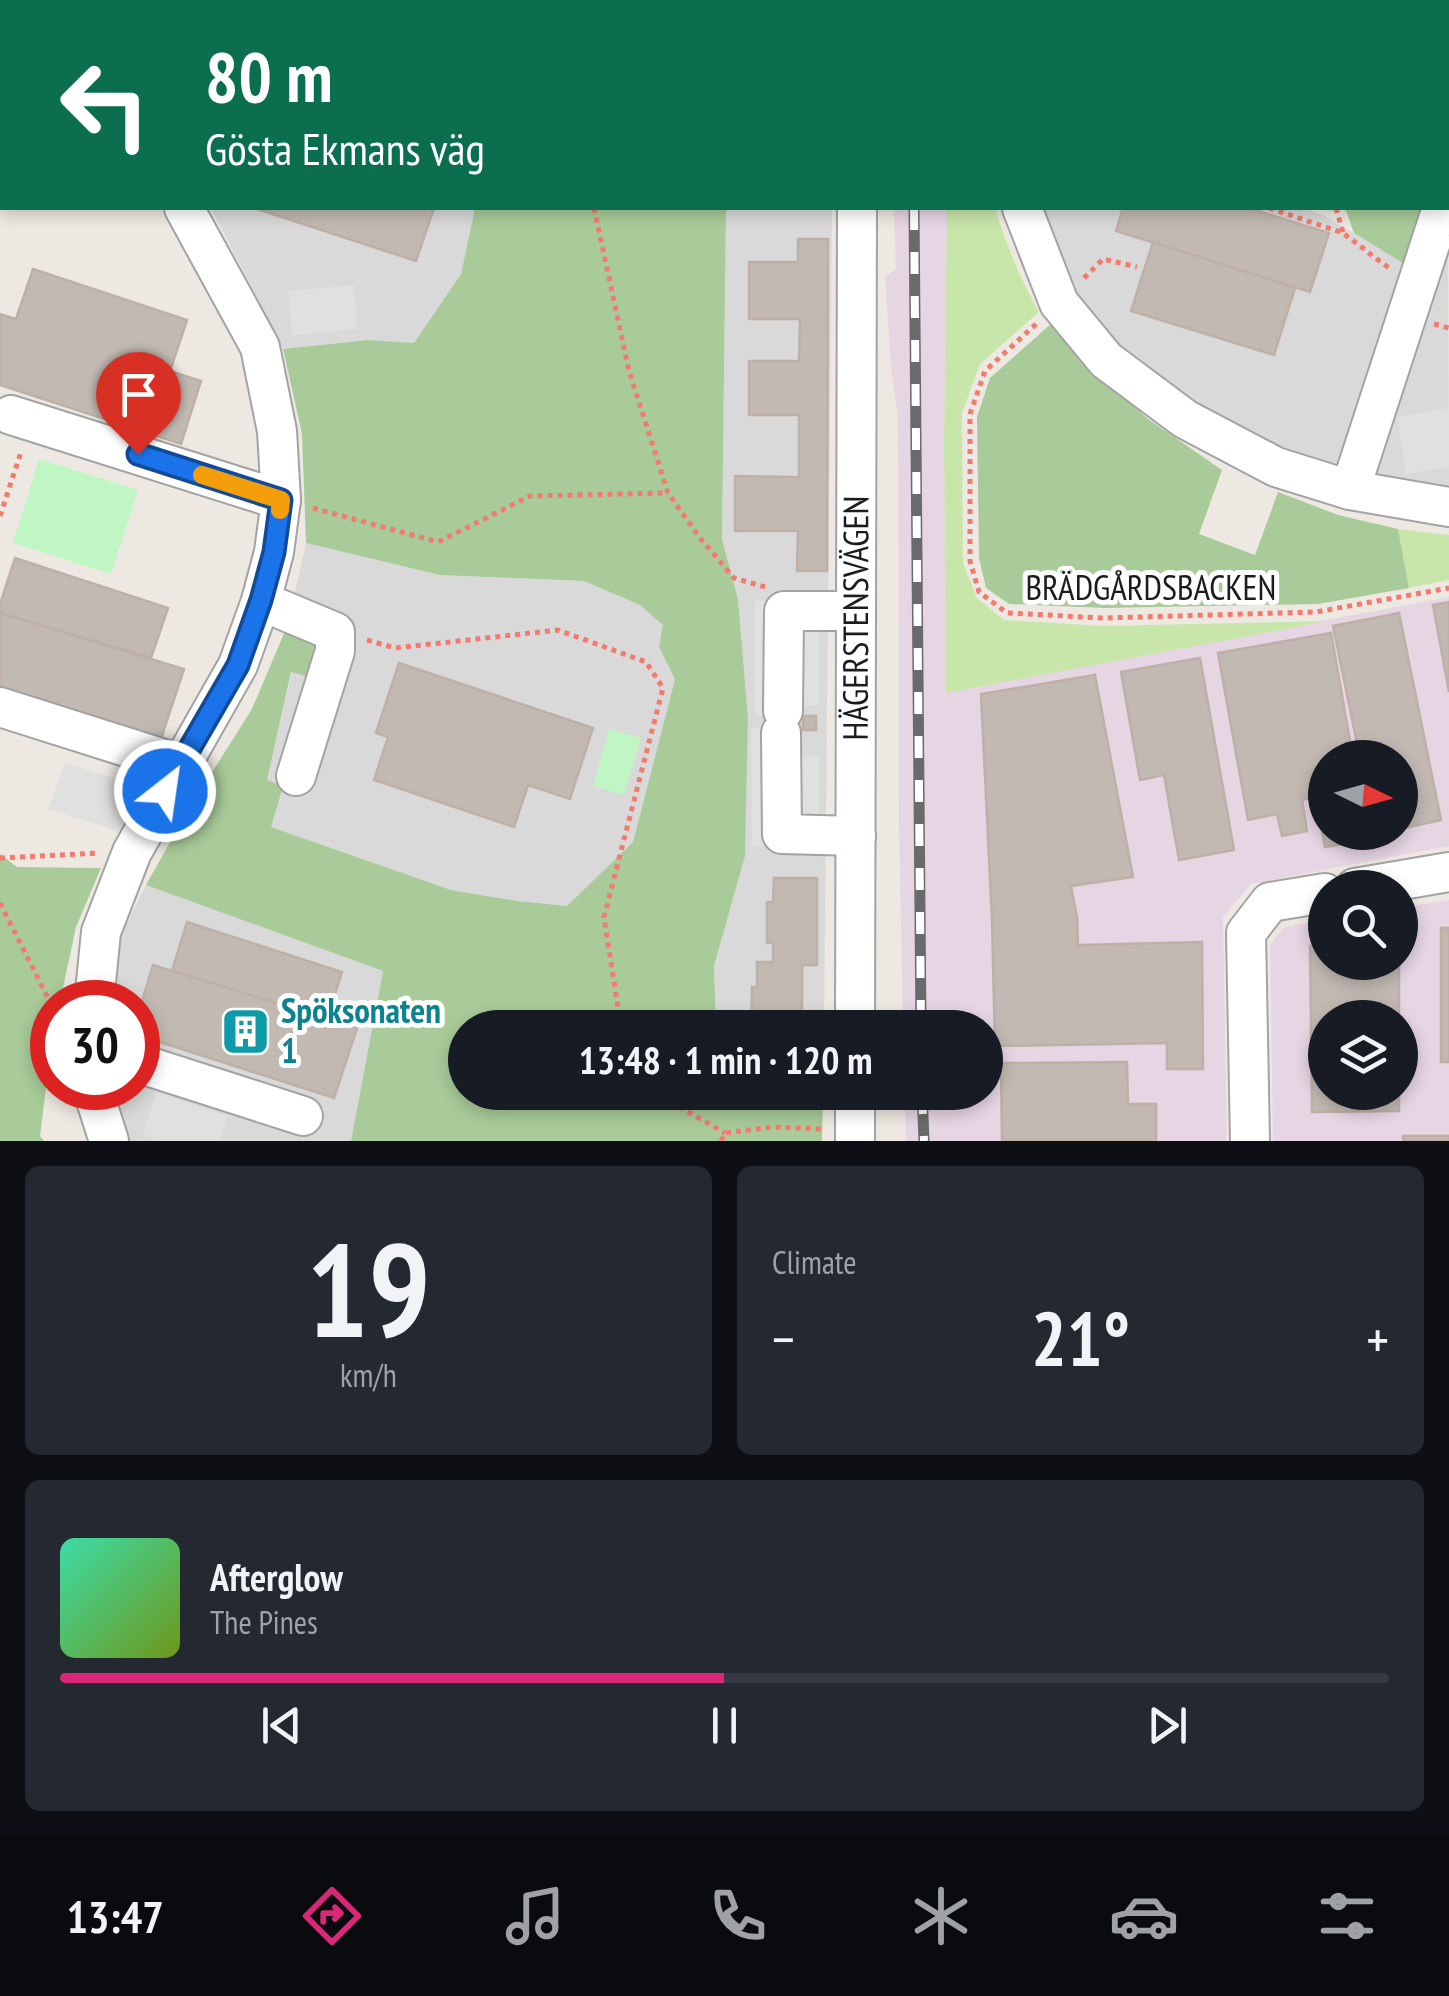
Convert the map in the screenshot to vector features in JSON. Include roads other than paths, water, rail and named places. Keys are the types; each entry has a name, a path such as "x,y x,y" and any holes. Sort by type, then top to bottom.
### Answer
{"street":[{"path":"96,980 101,932 132,852 238,665 274,552 281,500 277,432 260,347 185,210"},
{"name":"HÄGERSTENSVÄGEN","path":"855,1010 858,210"},
{"path":"1023,210 1059,303 1106,360 1184,418 1276,467 1350,490 1449,507"},
{"path":"1350,490 1439,217 1449,216"},
{"path":"21,418 281,500"},
{"path":"261,600 335,632 335,651 296,776"},
{"path":"855,612 784,611 782,834 856,836"},
{"path":"0,707 180,764"},
{"path":"1418,877 1449,872"},
{"path":"1250,1141 1246,933 1270,902 1308,895"},
{"path":"160,1070 303,1116"},
{"path":"99,1110 109,1141"},
{"path":"843,1135 850,1110"}],"railway":[{"path":"914,210 921,1010"},
{"path":"923,1110 924,1141"}],"place":[{"name":"Spöksonaten 1","path":"246,1031"}]}
